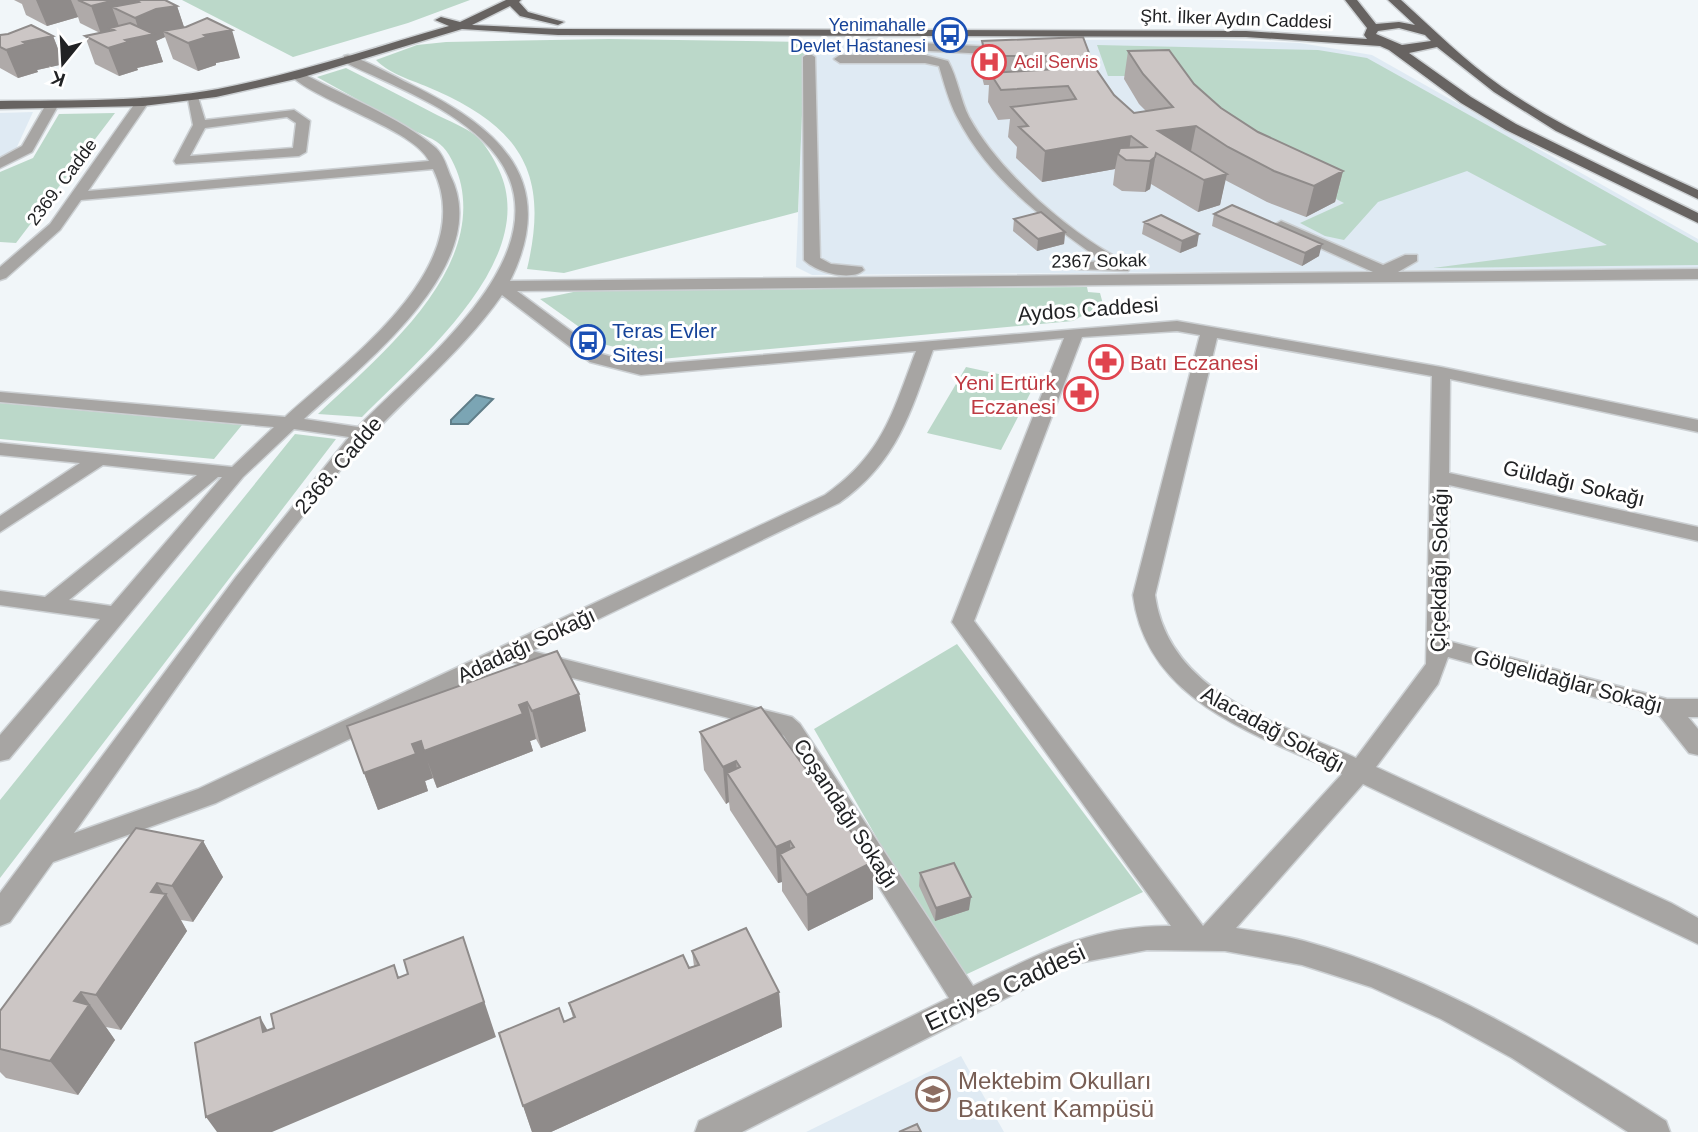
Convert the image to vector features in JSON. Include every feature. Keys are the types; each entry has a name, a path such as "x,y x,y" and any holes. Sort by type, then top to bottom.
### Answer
{"main road":[{"path":"0,105 144,102 192,97 296,75 395,46 460,20 489,0"},
{"path":"1351,0 1373,28 1370,35 1466,100 1511,127 1698,219"},
{"path":"1394,0 1492,88 1542,120 1601,151 1698,195"},
{"path":"0,93 146,90 222,81 282,68 441,20 478,19 513,1 524,14 561,27"},
{"name":"Şht. İlker Aydın Caddesi","path":"478,19 561,27"},
{"name":"Şht. İlker Aydın Caddesi","path":"460,20 561,27 1246,34 1424,48 1433,37 1399,25 1373,28 1023,30"},
{"path":"395,46 561,27"}],"street":[{"path":"862,59 862,47 869,44 1021,51"},
{"path":"809,57 813,164 811,255 819,265 844,270 1119,265"},
{"name":"2368. Cadde","path":"0,914 297,512 363,433 469,325 500,286 517,237 521,206 519,187 501,152 457,115 348,59"},
{"path":"841,59 925,59 944,64 963,117 1006,176 1035,206 1119,265 1131,280"},
{"path":"0,752 236,473 400,320 425,286 444,249 453,219 450,193 440,164 419,141 296,75"},
{"path":"192,97 200,125 181,161 299,152 303,121 289,113 200,125"},
{"name":"2369. Cadde","path":"0,275 39,243 79,196 144,102"},
{"path":"0,164 27,149 53,104"},
{"path":"79,196 440,164"},
{"path":"1281,225 1390,274 1411,258"},
{"name":"2367 Sokak","path":"500,286 1131,280 1390,274 1698,274"},
{"name":"Aydos Caddesi","path":"500,286 596,358 641,370 1075,332 1177,326 1441,372 1698,426"},
{"name":"Alacadağ Sokağı","path":"1210,330 1144,595 1149,627 1175,669 1216,704 1359,773 1661,911 1698,932"},
{"path":"1075,332 963,622 1202,937"},
{"name":"Adadağı Sokağı","path":"45,854 208,796 851,488 873,467 888,443 926,346"},
{"name":"Çiçekdağı Sokağı","path":"1202,937 1359,773 1430,678 1437,664 1440,647 1441,372"},
{"path":"0,397 289,423 363,433"},
{"path":"0,449 236,473"},
{"path":"0,525 99,459"},
{"path":"49,605 214,471"},
{"name":"Güldağı Sokağı","path":"1440,477 1698,534"},
{"path":"0,598 116,614"},
{"name":"Gölgelidağlar Sokağı","path":"1440,647 1667,708 1698,708"},
{"name":"Coşandağı Sokağı","path":"508,653 784,723 792,730 968,1003"},
{"path":"1667,708 1698,746"},
{"name":"Erciyes Caddesi","path":"710,1132 1069,953 1131,940 1202,937 1280,945 1325,958 1412,993 1490,1029 1554,1065 1655,1132"}],"shaded area":[{"path":"1197,39 1300,43 1372,55 1698,239 1698,268 812,275 796,267 805,42"},
{"path":"33,112 16,149 0,158 0,113"},
{"name":"Mektebim Okulları Batıkent Kampüsü","path":"961,1056 1004,1132 806,1132"}],"green space":[{"path":"182,0 470,0 408,23 293,57"},
{"path":"609,39 805,42 798,212 564,273 527,269 533,237 531,183 523,160 510,140 491,122 467,106 397,74 376,60 417,45 446,42"},
{"path":"1097,45 1318,50 1367,58 1698,243 1698,265 1433,268 1607,245 1467,171 1378,202 1344,240 1325,236 1300,223 1344,203 1286,174 1166,76 1108,76"},
{"path":"346,68 475,135 486,147 499,170 507,204 503,239 489,273 467,306 441,338 362,417 318,414 394,341 419,313 440,283 455,251 463,219 461,185 457,170 440,144 317,77"},
{"path":"115,113 16,243 0,242 0,172 33,158 59,114"},
{"path":"1087,287 1088,292 1100,293 1103,304 1073,321 661,359 603,344 540,299 578,291"},
{"path":"966,367 1036,382 1001,450 927,433"},
{"path":"0,403 242,425 214,459 0,439"},
{"path":"295,434 336,439 0,878 0,800"},
{"path":"957,644 1143,892 965,975 931,932 814,729"}],"water":[{"path":"476,395 493,399 468,424 451,424 451,420"}],"building":[{"path":"78,0 115,0 91,6"},
{"path":"136,0 165,0 177,6 156,9 135,18 112,7 139,2"},
{"path":"207,18 232,30 204,35 207,37 188,43 163,31 186,27"},
{"path":"130,23 154,34 125,40 128,42 108,48 85,36 114,30 110,28"},
{"path":"31,25 53,36 23,42 26,44 6,50 0,47 0,35"},
{"path":"1083,37 1094,66 1114,95 1134,113 1173,107 1143,74 1128,51 1169,50 1194,84 1221,108 1258,132 1343,171 1314,186 1274,171 1228,147 1196,126 1158,131 1227,174 1204,180 1156,153 1150,161 1126,160 1118,154 1120,148 1146,147 1131,136 1045,151 1019,127 1028,126 1011,107 1076,99 1068,86 1001,90 990,73 1055,69 1051,56 986,56 982,41"},
{"path":"1232,205 1322,244 1305,253 1214,214"},
{"path":"1041,212 1065,232 1038,239 1014,219"},
{"path":"1161,215 1199,234 1182,241 1144,222"},
{"path":"557,651 579,694 532,711 527,702 519,705 523,714 424,751 421,741 412,744 416,754 364,773 347,726"},
{"path":"761,707 873,862 807,895 780,854 794,847 790,841 776,847 727,773 740,767 736,761 723,767 700,732"},
{"path":"136,828 203,841 172,886 157,883 151,892 166,894 96,995 81,992 74,1001 89,1005 50,1061 0,1049 0,1011"},
{"path":"954,863 971,897 936,908 920,873"},
{"path":"746,928 779,992 523,1106 499,1033 559,1008 564,1022 575,1017 569,1003 683,955 689,968 699,965 692,951"},
{"path":"463,937 484,1002 206,1117 195,1043 260,1017 263,1032 274,1028 271,1014 394,965 398,978 408,974 404,960"},
{"path":"917,1124 921,1132 899,1132"}],"place":[{"name":"Yenimahalle Devlet Hastanesi","path":"950,35"},
{"name":"Acil Servis","path":"989,62"},
{"name":"Teras Evler Sitesi","path":"588,342"},
{"name":"Batı Eczanesi","path":"1106,362"},
{"name":"Yeni Ertürk Eczanesi","path":"1081,394"},
{"name":"Mektebim Okulları Batıkent Kampüsü","path":"933,1094"}]}
